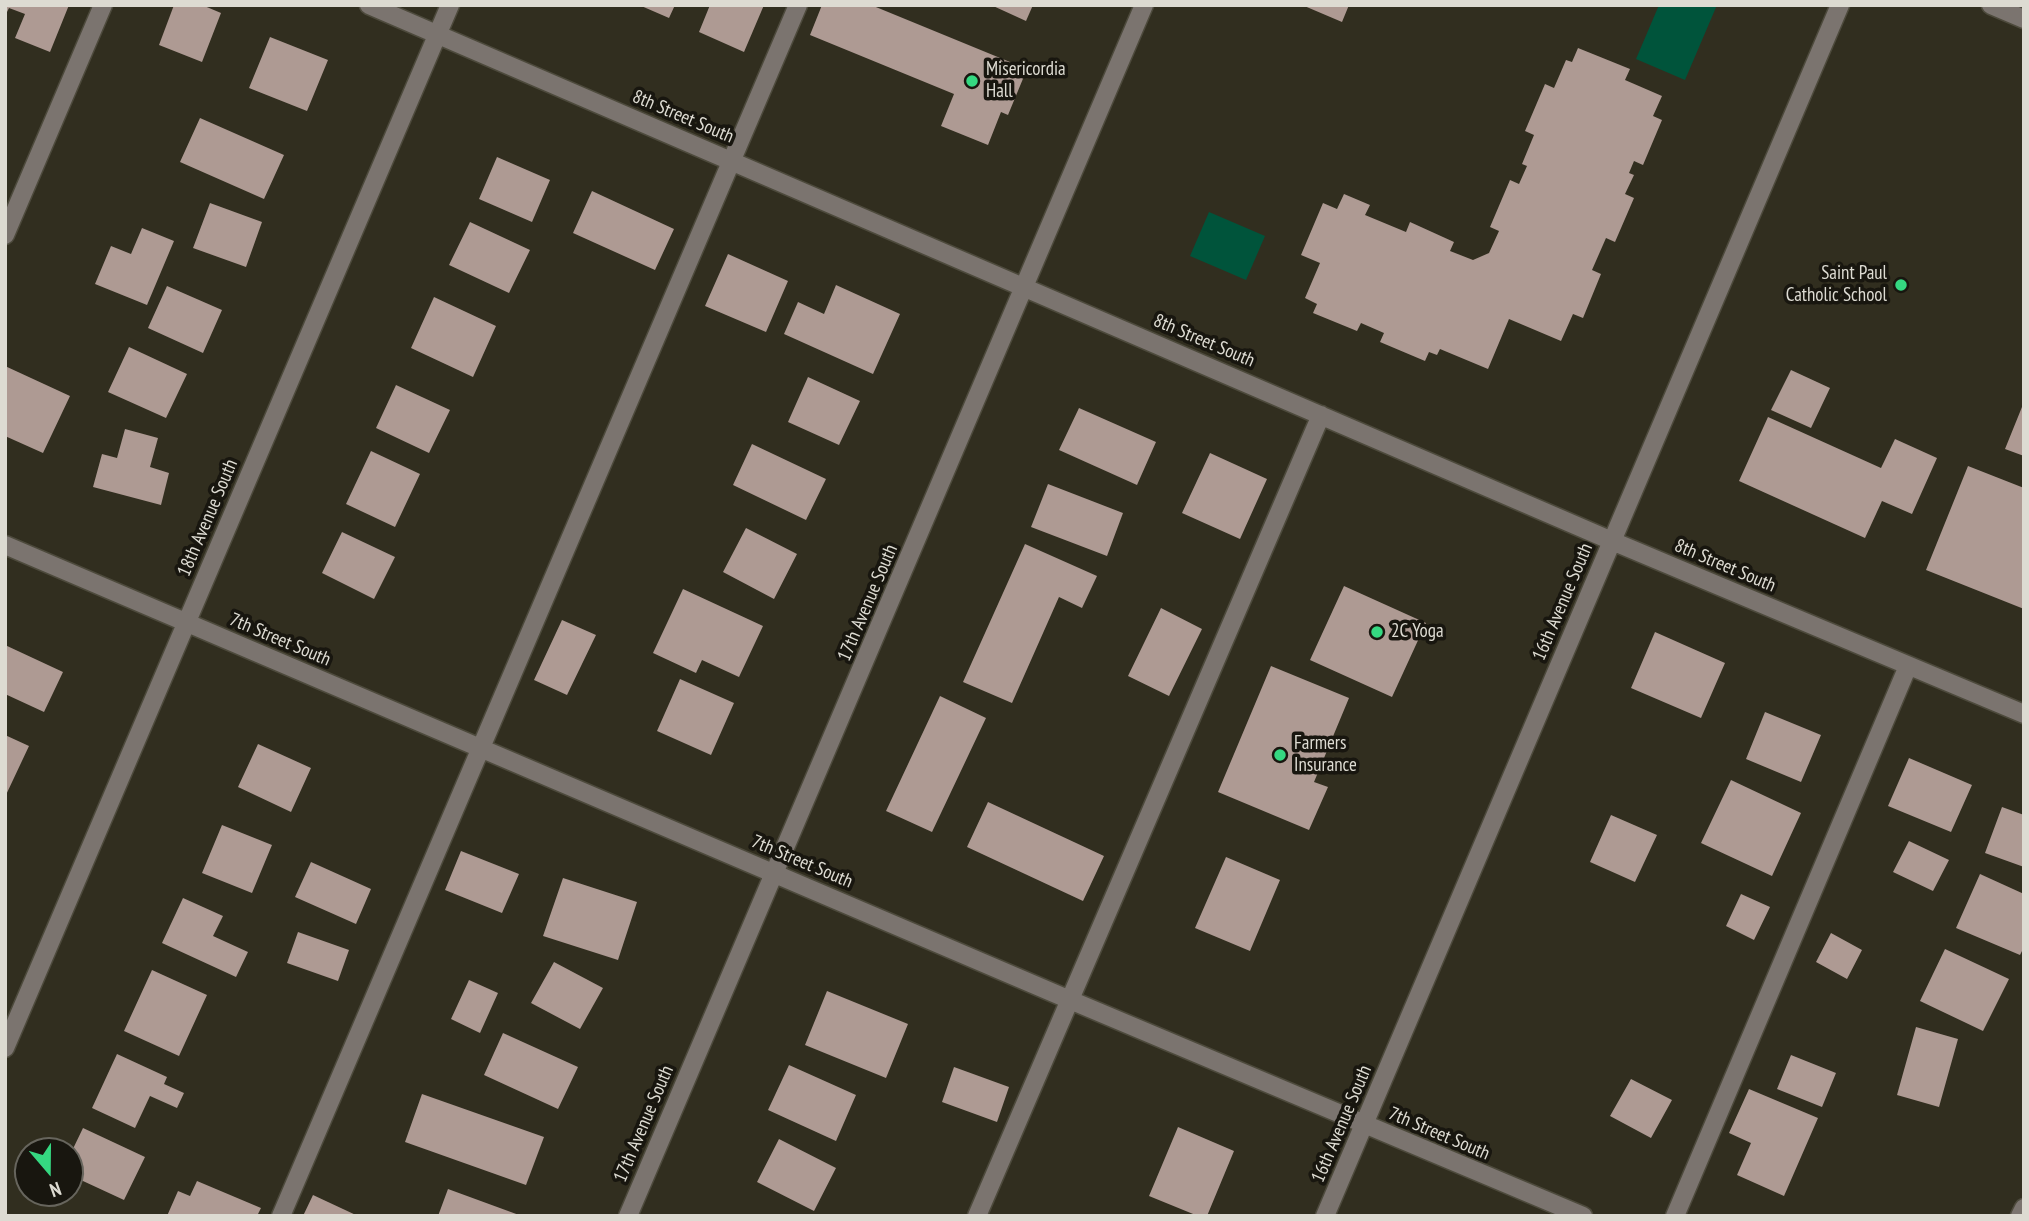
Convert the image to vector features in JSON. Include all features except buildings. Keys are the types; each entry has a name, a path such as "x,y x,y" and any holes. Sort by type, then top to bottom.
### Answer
{"street":[{"path":"5,235 103,5"},
{"name":"8th Street South","path":"369,5 1612,541 2024,714"},
{"name":"18th Avenue South","path":"5,1048 450,5"},
{"path":"281,1216 798,5"},
{"name":"17th Avenue South","path":"628,1216 1144,5"},
{"name":"16th Avenue South","path":"1325,1216 1840,5"},
{"path":"1991,5 2024,19"},
{"path":"977,1216 1321,415"},
{"name":"7th Street South","path":"5,545 1364,1125 1556,1211 1583,1216"},
{"path":"1675,1216 1908,666"},
{"path":"2020,1216 2024,1208"}],"green space":[{"path":"1659,5 1717,5 1685,80 1636,59"},
{"path":"1209,212 1265,236 1246,280 1190,256"}],"place":[{"name":"Misericordia Hall","path":"972,81"},
{"name":"Saint Paul Catholic School","path":"1901,285"},
{"name":"2C Yoga","path":"1377,632"},
{"name":"Farmers Insurance","path":"1280,755"}]}
